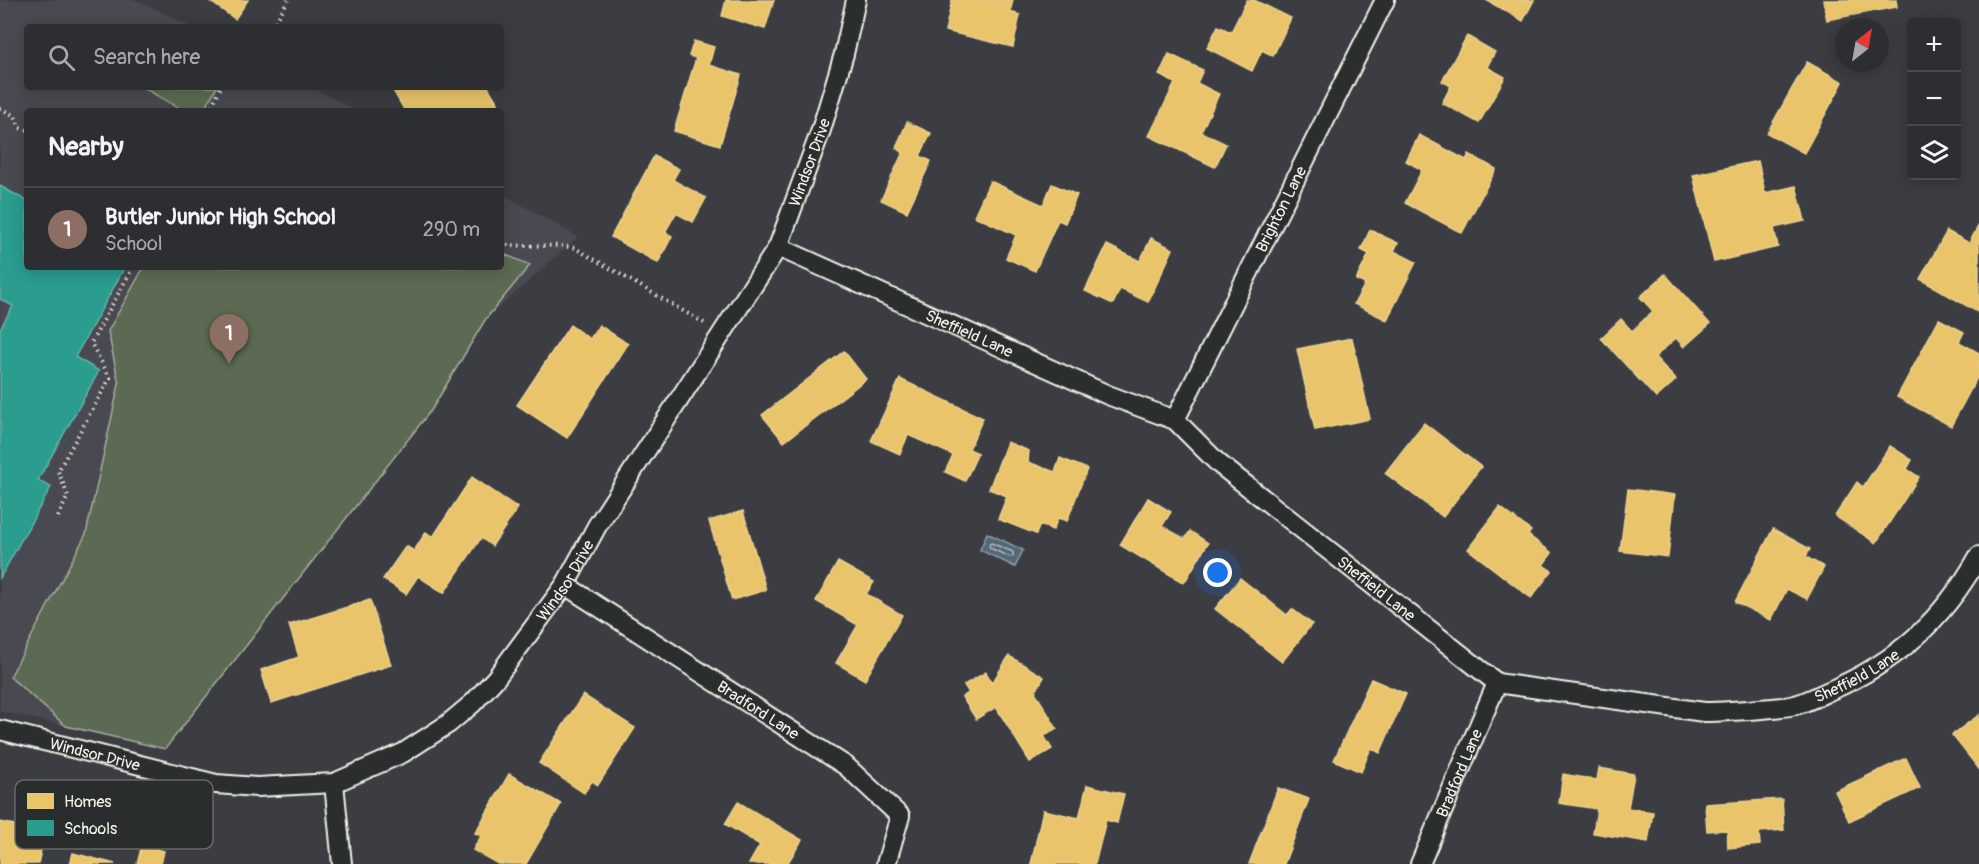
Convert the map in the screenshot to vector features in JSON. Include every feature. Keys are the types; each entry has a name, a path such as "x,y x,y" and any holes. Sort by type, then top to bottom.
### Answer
{"street":[{"name":"Windsor Drive","path":"213,783 256,787 334,783 403,753 448,724 473,703 496,678 565,585 597,526 778,247 821,130 844,54 856,0"},
{"name":"Brighton Lane","path":"1175,420 1385,0"},
{"name":"Sheffield Lane","path":"778,247 1108,395 1175,420 1218,463 1497,683 1704,712 1732,712 1795,706 1853,681 1908,645 1934,620 1955,595 1979,556"},
{"name":"Bradford Lane","path":"565,585 858,776 900,816 886,864"},
{"name":"Bradford Lane","path":"1420,864 1497,683"},
{"name":"Windsor Drive","path":"0,730 200,780"},
{"path":"334,783 342,864"}],"path":[{"path":"275,24 288,0"},
{"path":"210,108 219,90"},
{"path":"0,108 15,116 20,128 24,129"},
{"path":"504,244 557,245 574,248 722,333"},
{"path":"58,517 68,496 58,471 110,378 91,343 131,270"}],"shaded area":[{"path":"0,0 137,0 186,24 24,24 24,90 317,90 352,108 24,108 24,270 504,270 504,195 578,237 485,320 432,409 165,749 0,711"}],"green space":[{"path":"147,90 215,90 205,108 179,108"},
{"path":"504,254 530,265 485,320 432,409 165,749 66,726 10,677 86,534 119,384 108,331 142,270 504,270"}],"water":[{"path":"987,533 1023,550 1015,567 980,550"}],"building: Homes":[{"path":"208,0 248,0 235,19"},
{"path":"726,0 774,0 765,29 722,16"},
{"path":"952,0 1013,0 1010,12 1020,15 1013,47 945,31"},
{"path":"1247,0 1254,0 1291,18 1273,56 1262,50 1252,71 1207,48 1218,26 1231,32"},
{"path":"1486,0 1534,0 1523,21"},
{"path":"1823,0 1896,0 1897,7 1827,20"},
{"path":"1467,36 1495,52 1487,67 1505,77 1479,123 1442,103 1451,86 1442,81"},
{"path":"694,41 714,47 709,65 741,75 720,145 674,131 696,58 689,56"},
{"path":"1169,54 1203,70 1197,83 1219,94 1201,132 1226,144 1215,167 1149,136 1175,83 1159,75"},
{"path":"1807,62 1843,82 1804,153 1767,133"},
{"path":"393,90 431,90 432,92 435,90 490,90 501,108 403,108"},
{"path":"907,122 931,133 920,156 931,161 907,212 881,200 903,152 896,148"},
{"path":"1419,135 1466,160 1469,154 1496,169 1462,233 1405,203 1422,170 1406,161"},
{"path":"654,156 679,169 673,180 706,198 693,222 676,213 665,232 672,236 658,263 611,237"},
{"path":"1758,161 1765,193 1796,186 1805,221 1774,228 1778,247 1714,262 1693,175"},
{"path":"990,181 1043,205 1052,184 1077,195 1065,223 1058,220 1035,271 1006,258 1016,235 974,216"},
{"path":"1979,225 1979,313 1920,279 1947,231 1969,243"},
{"path":"1370,230 1398,243 1394,251 1416,262 1387,320 1354,304 1365,284 1356,280 1369,254 1361,250"},
{"path":"1151,238 1173,249 1148,302 1120,289 1113,304 1085,291 1107,245 1140,261"},
{"path":"1665,274 1710,324 1684,347 1676,338 1655,357 1676,380 1656,398 1601,338 1621,319 1632,331 1653,311 1640,297"},
{"path":"1939,319 1964,332 1959,342 1979,353 1979,374 1951,426 1897,397"},
{"path":"570,325 590,339 599,325 628,344 567,438 517,405"},
{"path":"1352,338 1370,419 1315,430 1297,349"},
{"path":"844,351 866,379 784,442 762,415"},
{"path":"900,379 983,418 969,449 978,453 965,481 945,472 953,455 908,435 900,454 871,441"},
{"path":"1424,423 1481,467 1443,517 1385,473"},
{"path":"1007,442 1029,451 1028,462 1055,472 1060,458 1087,469 1067,521 1058,518 1053,530 1040,525 1036,534 998,519 1007,496 989,489"},
{"path":"1890,446 1912,460 1907,469 1919,477 1876,543 1835,516 1857,482 1863,487"},
{"path":"472,477 518,508 492,546 481,538 444,593 418,576 406,594 383,579 406,546 414,551 426,532 433,537"},
{"path":"1628,489 1675,495 1668,557 1620,551"},
{"path":"1148,498 1171,512 1162,526 1185,539 1190,531 1208,543 1184,583 1120,545"},
{"path":"1500,507 1531,531 1528,535 1552,553 1543,565 1552,571 1531,598 1468,549"},
{"path":"743,511 766,590 732,600 709,521"},
{"path":"1773,529 1810,549 1806,557 1824,567 1807,599 1787,589 1771,620 1735,602"},
{"path":"838,562 874,582 866,594 902,615 865,680 836,663 858,625 816,601"},
{"path":"1240,578 1287,615 1292,609 1312,624 1282,662 1215,609"},
{"path":"370,600 391,665 271,703 261,670 299,657 289,625"},
{"path":"1009,656 1044,677 1035,692 1057,729 1044,736 1052,749 1030,762 996,707 976,719 962,697 969,693 964,685 986,672 992,683"},
{"path":"1371,679 1406,694 1380,753 1371,748 1361,772 1334,760"},
{"path":"583,695 635,728 598,785 592,781 584,793 539,763"},
{"path":"1979,715 1979,769 1952,735"},
{"path":"1906,758 1920,788 1849,821 1835,791"},
{"path":"1599,768 1634,774 1628,808 1653,812 1648,842 1593,833 1597,809 1559,803 1563,774 1597,780"},
{"path":"509,774 561,804 526,864 498,864 473,850 481,836 475,833"},
{"path":"1087,785 1124,794 1117,823 1106,820 1095,864 1031,864 1043,810 1079,818"},
{"path":"1278,788 1309,799 1284,864 1249,864"},
{"path":"1782,799 1784,830 1759,832 1760,845 1728,848 1727,830 1707,831 1705,804"},
{"path":"738,802 802,840 787,864 749,864 760,845 725,824"},
{"path":"0,822 15,825 15,849 41,849 38,864 0,864"},
{"path":"141,849 164,851 161,864 137,864"},
{"path":"73,853 115,864 70,864"}],"building: Schools":[{"path":"0,186 24,199 24,270 123,270 75,357 99,371 38,480 51,487 0,578 0,329 13,306 0,299"}],"place":[{"name":"Butler Junior High School","path":"229,364"}]}
